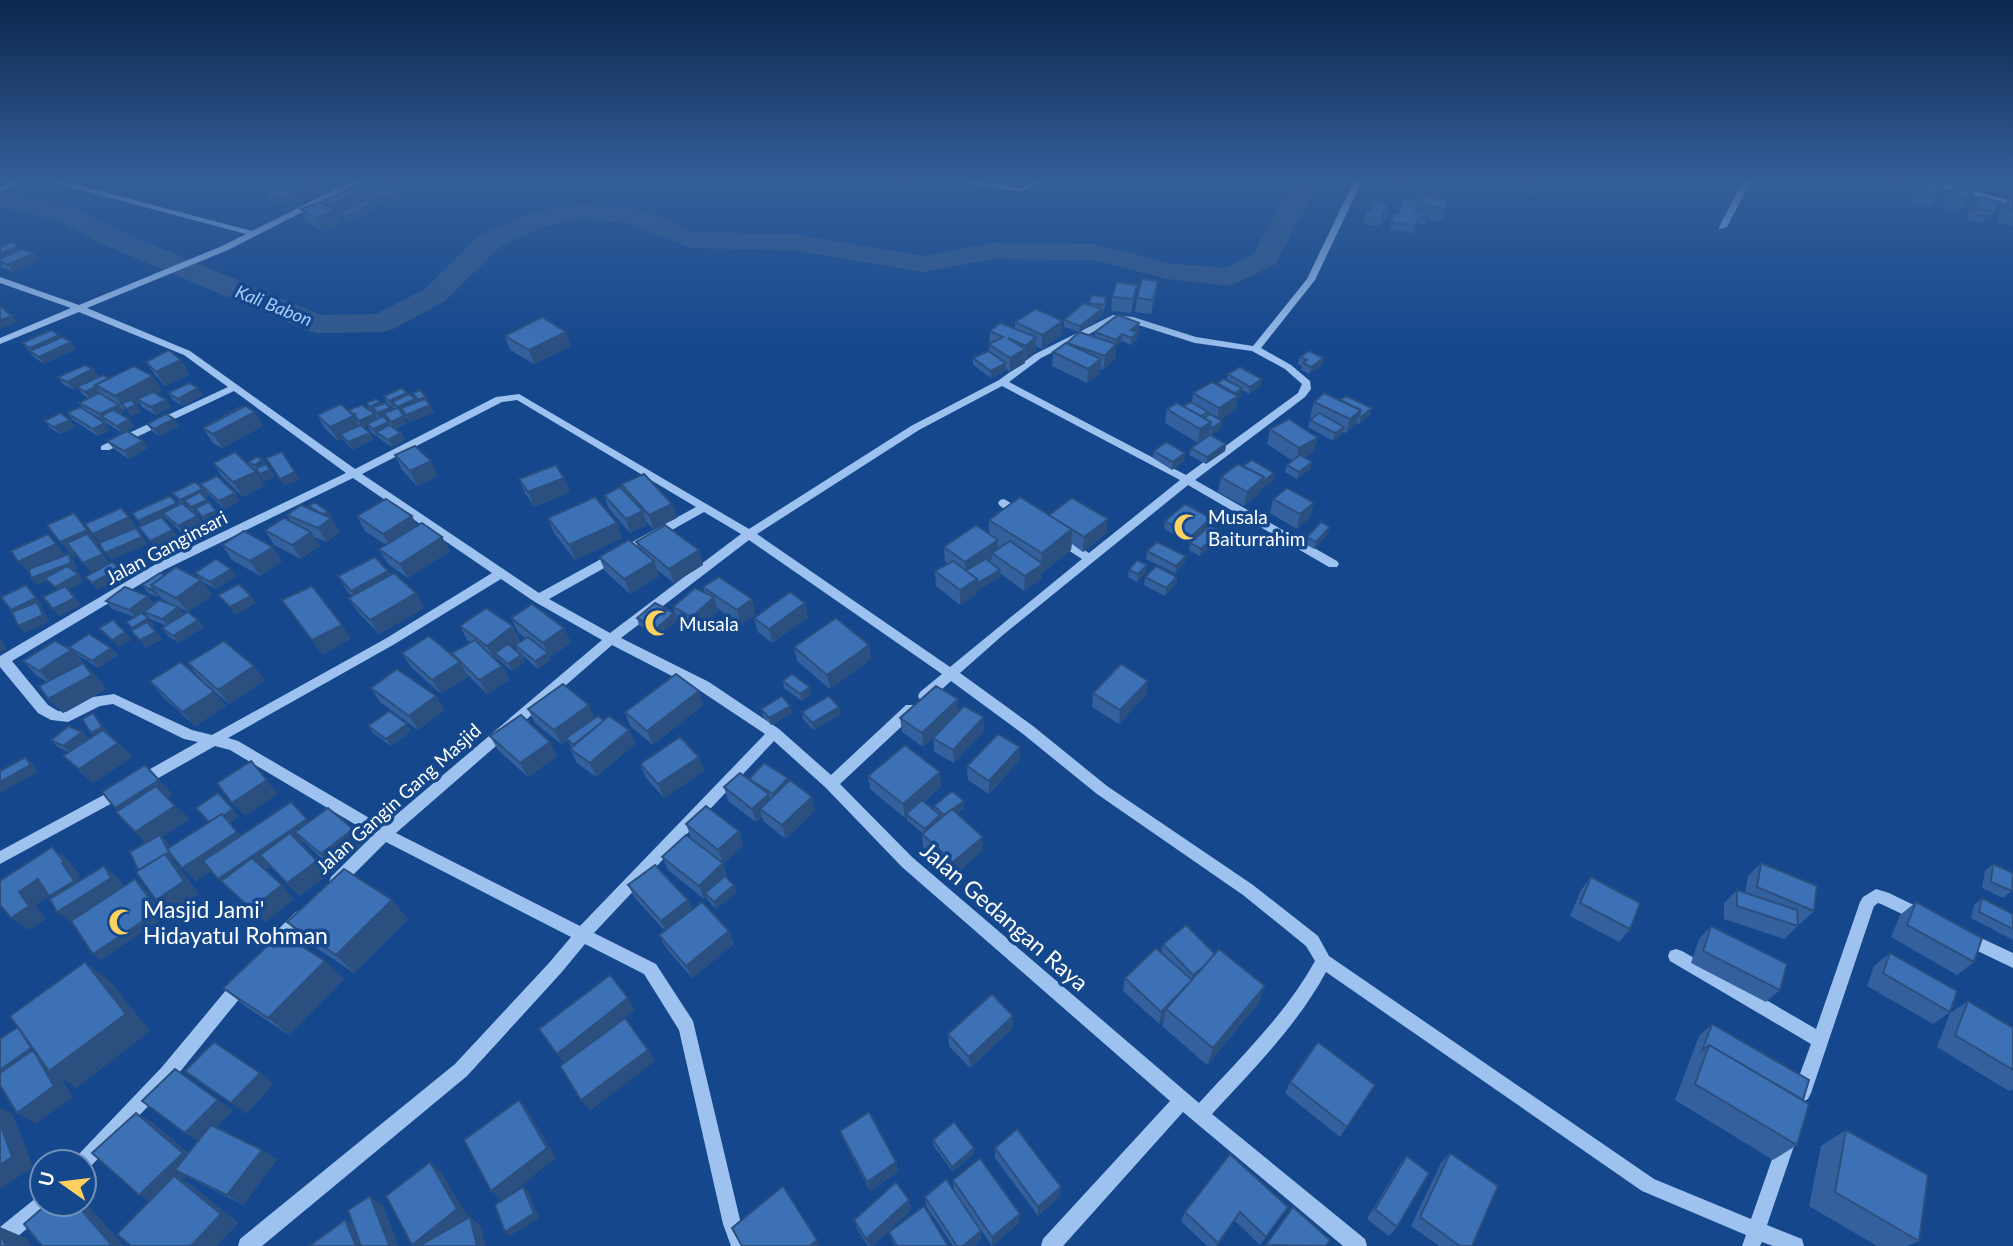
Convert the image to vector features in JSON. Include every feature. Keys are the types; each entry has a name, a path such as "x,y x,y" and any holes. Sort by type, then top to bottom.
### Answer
{"street":[{"path":"0,341 155,279 247,237"},
{"path":"831,784 950,673 1187,480 1306,389 1307,383 1288,367 1255,349 1311,281 1332,237"},
{"path":"0,280 78,308 187,353 233,388 105,448"},
{"name":"Jalan Gangin Gang Masjid","path":"96,1148 168,1073 257,965 383,834 611,639 749,534 915,428 1002,382 1038,356 1116,317 1195,340 1255,349"},
{"path":"176,359 187,353"},
{"path":"1002,382 1187,480 1333,564"},
{"name":"Jalan Gedangan Raya","path":"233,388 539,598 611,639 704,686 774,733 831,784 907,862 1182,1100 1201,1113 1358,1246"},
{"name":"Jalan Ganginsari","path":"2,662 158,568 355,474 500,399 513,396 703,508"},
{"path":"1004,503 1090,559"},
{"path":"539,598 703,508 749,534 950,673 1028,730 1102,790 1248,890 1312,941 1323,961 1648,1185 1754,1238 1796,1246"},
{"path":"0,858 389,642 501,573"},
{"path":"2,662 50,715 68,717 98,701 114,699 188,735 233,745 383,834 650,969 687,1027 732,1224 740,1246"},
{"path":"247,1246 461,1070 582,935 774,733"},
{"path":"1798,1104 1868,902 1876,896 2013,961"},
{"path":"1676,956 1819,1040"},
{"path":"1201,1113 1288,1014 1323,961"},
{"path":"1050,1246 1182,1100"},
{"path":"1754,1238 1790,1129"},
{"path":"0,1239 28,1216"}],"building":[{"path":"11,242 19,246 0,254 0,247"},
{"path":"21,249 34,253 8,265 0,262 0,259"},
{"path":"1142,279 1158,281 1153,300 1137,298"},
{"path":"1117,282 1137,285 1133,299 1112,297"},
{"path":"1092,295 1106,297 1104,305 1089,303"},
{"path":"1084,303 1102,309 1080,326 1064,320"},
{"path":"0,306 12,316 0,320"},
{"path":"1036,309 1063,321 1042,335 1015,322"},
{"path":"1118,315 1139,323 1131,330 1138,332 1131,338 1122,334 1116,340 1095,332"},
{"path":"542,317 566,332 529,350 505,336"},
{"path":"1000,323 1036,337 1026,346 1008,338 1025,349 1010,358 989,344 1003,337 990,331"},
{"path":"51,330 59,335 30,348 22,343"},
{"path":"1079,332 1116,344 1105,356 1067,343"},
{"path":"62,337 71,342 39,357 30,351"},
{"path":"1066,343 1101,359 1088,369 1053,352"},
{"path":"169,350 181,360 156,372 146,362"},
{"path":"988,351 1006,363 991,371 973,358"},
{"path":"1309,351 1324,358 1311,367 1303,363 1307,360 1300,357"},
{"path":"85,365 93,369 67,382 58,377"},
{"path":"134,366 153,376 115,396 95,385"},
{"path":"1240,367 1262,379 1250,387 1228,374"},
{"path":"103,375 109,378 85,392 77,387"},
{"path":"1224,379 1242,388 1235,393 1217,383"},
{"path":"1212,382 1238,396 1219,408 1193,393"},
{"path":"189,383 198,388 178,399 168,393"},
{"path":"402,388 407,393 389,401 384,396"},
{"path":"420,390 426,397 418,400 413,393"},
{"path":"153,392 166,400 151,407 137,399"},
{"path":"99,393 119,405 100,414 79,403"},
{"path":"1324,393 1361,410 1350,419 1314,402"},
{"path":"409,394 415,399 398,407 392,402"},
{"path":"1346,396 1372,408 1361,417 1361,410 1340,400"},
{"path":"376,399 380,402 370,407 366,403"},
{"path":"425,399 430,405 406,415 401,408"},
{"path":"131,400 136,405 126,409 122,403"},
{"path":"1191,402 1208,412 1201,416 1183,406"},
{"path":"386,403 390,408 377,413 373,407"},
{"path":"1177,403 1211,422 1200,429 1167,409"},
{"path":"341,404 354,416 330,427 317,415"},
{"path":"362,405 375,414 359,421 355,414 348,410"},
{"path":"245,406 255,412 213,434 203,428"},
{"path":"80,407 105,423 93,429 67,413"},
{"path":"398,408 404,416 391,422 384,413"},
{"path":"113,410 129,419 117,426 101,416"},
{"path":"60,413 70,420 54,427 44,421"},
{"path":"1319,413 1344,427 1335,433 1310,420"},
{"path":"166,414 174,419 154,429 147,424"},
{"path":"1210,414 1223,421 1210,427 1211,422 1204,418"},
{"path":"383,416 389,422 373,429 367,424"},
{"path":"1289,419 1318,438 1299,448 1270,429"},
{"path":"361,425 370,433 348,442 340,434"},
{"path":"389,425 401,433 388,440 376,432"},
{"path":"127,431 143,441 124,451 107,441"},
{"path":"1210,435 1226,444 1207,457 1191,448"},
{"path":"1166,442 1185,453 1173,462 1154,451"},
{"path":"415,446 431,461 410,471 395,455"},
{"path":"235,452 256,472 233,482 213,463"},
{"path":"282,452 295,472 280,479 266,458"},
{"path":"1300,455 1312,462 1299,472 1287,465"},
{"path":"256,457 263,459 255,465 248,463"},
{"path":"1252,460 1274,473 1263,482 1264,477 1243,466"},
{"path":"266,464 270,470 260,474 256,468"},
{"path":"1238,464 1264,477 1247,492 1221,477"},
{"path":"556,465 564,478 528,492 519,479"},
{"path":"644,474 672,504 649,515 621,484"},
{"path":"217,476 235,493 219,501 200,484"},
{"path":"195,482 203,489 180,500 172,493"},
{"path":"620,487 643,511 626,519 604,495"},
{"path":"1287,488 1314,503 1300,514 1273,499"},
{"path":"200,492 207,500 191,507 184,500"},
{"path":"170,496 177,503 138,521 132,513"},
{"path":"595,497 617,523 569,545 548,518"},
{"path":"1020,497 1072,529 1042,553 989,520"},
{"path":"1072,498 1108,519 1084,537 1049,515"},
{"path":"386,499 412,516 383,534 357,516"},
{"path":"209,502 216,511 202,517 195,508"},
{"path":"315,502 328,512 323,514 309,506"},
{"path":"182,503 197,516 178,526 163,513"},
{"path":"1185,504 1211,518 1192,536 1165,521"},
{"path":"301,505 331,518 318,528 287,515"},
{"path":"121,508 129,517 93,534 85,524"},
{"path":"74,513 87,530 60,542 47,525"},
{"path":"161,517 173,530 150,541 139,527"},
{"path":"284,518 311,532 292,545 265,530"},
{"path":"1321,522 1330,527 1316,542 1307,537"},
{"path":"422,523 442,537 400,564 379,549"},
{"path":"665,525 699,550 669,569 636,542"},
{"path":"976,525 998,540 965,562 944,547"},
{"path":"1210,525 1221,531 1201,549 1190,543"},
{"path":"136,528 142,537 105,553 99,543"},
{"path":"244,531 273,547 250,561 222,545"},
{"path":"48,534 56,544 18,562 11,551"},
{"path":"87,534 103,554 83,563 67,543"},
{"path":"629,540 654,561 624,579 599,557"},
{"path":"1010,541 1043,564 1025,576 992,553"},
{"path":"1157,542 1186,556 1176,566 1147,551"},
{"path":"69,554 71,563 31,578 29,569"},
{"path":"375,557 388,571 351,591 338,576"},
{"path":"216,559 231,569 210,582 195,573"},
{"path":"986,559 1000,570 977,583 977,579 965,571"},
{"path":"1137,560 1147,565 1138,574 1129,570"},
{"path":"953,561 977,579 960,590 935,571"},
{"path":"112,562 119,568 92,583 85,577"},
{"path":"67,566 78,574 55,587 45,578"},
{"path":"1156,566 1177,577 1166,588 1145,577"},
{"path":"176,567 201,580 176,598 151,585"},
{"path":"160,573 165,575 151,585 151,590 142,585"},
{"path":"394,573 416,593 370,620 348,598"},
{"path":"719,577 752,599 737,610 703,587"},
{"path":"239,584 251,596 230,607 218,595"},
{"path":"26,585 36,598 11,610 1,597"},
{"path":"65,586 75,598 53,609 43,597"},
{"path":"312,586 342,625 312,640 282,600"},
{"path":"125,587 148,596 129,610 106,601"},
{"path":"695,588 714,597 692,617 673,607"},
{"path":"790,592 805,603 769,629 754,618"},
{"path":"159,600 178,607 162,619 144,612"},
{"path":"37,602 43,615 18,626 12,612"},
{"path":"655,603 674,613 656,629 637,618"},
{"path":"532,604 564,628 543,643 511,618"},
{"path":"486,608 513,626 487,646 460,626"},
{"path":"188,612 198,620 173,636 162,628"},
{"path":"142,613 148,618 132,628 126,622"},
{"path":"836,618 869,645 827,675 794,647"},
{"path":"113,620 125,632 112,640 99,628"},
{"path":"147,622 156,632 140,640 131,631"},
{"path":"89,634 111,648 92,661 69,647"},
{"path":"429,636 460,662 432,680 402,653"},
{"path":"528,637 548,653 535,661 515,645"},
{"path":"475,640 502,666 479,680 452,653"},
{"path":"55,641 71,650 39,671 23,661"},
{"path":"224,641 254,666 218,690 188,663"},
{"path":"508,644 521,655 508,664 495,653"},
{"path":"181,662 214,692 182,712 150,681"},
{"path":"83,663 92,675 48,699 39,686"},
{"path":"1121,664 1148,681 1120,710 1093,693"},
{"path":"397,669 436,696 409,716 371,688"},
{"path":"676,674 699,691 647,731 625,712"},
{"path":"792,674 810,687 800,694 783,681"},
{"path":"563,684 589,705 554,730 528,709"},
{"path":"936,686 958,699 922,733 900,718"},
{"path":"782,696 790,706 769,718 761,709"},
{"path":"829,696 839,707 812,723 802,712"},
{"path":"964,706 984,717 953,750 933,738"},
{"path":"389,711 407,724 386,739 368,726"},
{"path":"93,713 102,727 91,733 82,719"},
{"path":"521,715 550,742 520,763 490,736"},
{"path":"598,716 604,721 573,745 566,738"},
{"path":"609,716 629,730 590,763 570,749"},
{"path":"69,726 82,732 63,746 51,740"},
{"path":"103,730 118,743 79,769 63,756"},
{"path":"998,734 1020,747 989,781 967,766"},
{"path":"680,737 699,757 658,784 640,764"},
{"path":"905,745 940,772 903,804 868,776"},
{"path":"26,757 30,765 0,782 0,771"},
{"path":"251,761 267,780 232,803 217,783"},
{"path":"764,763 788,778 773,794 749,779"},
{"path":"145,765 159,780 115,808 102,792"},
{"path":"740,773 769,794 752,809 724,787"},
{"path":"790,780 812,797 782,825 760,809"},
{"path":"156,786 175,806 135,832 116,812"},
{"path":"952,791 964,801 944,815 934,806"},
{"path":"218,793 233,809 209,822 196,808"},
{"path":"922,800 940,815 925,829 906,814"},
{"path":"291,802 307,819 218,879 203,861"},
{"path":"706,806 739,831 718,850 686,824"},
{"path":"328,808 353,829 321,854 295,832"},
{"path":"952,809 983,837 953,862 922,834"},
{"path":"222,814 237,832 182,868 167,849"},
{"path":"290,833 317,861 287,883 260,855"},
{"path":"160,835 169,852 138,870 130,852"},
{"path":"686,835 723,863 699,886 662,857"},
{"path":"52,847 74,881 49,896 38,879 19,892 29,906 11,918 0,905 0,881"},
{"path":"165,854 184,881 156,900 136,872"},
{"path":"252,858 282,885 251,909 221,881"},
{"path":"1761,863 1817,886 1814,911 1757,887"},
{"path":"1993,864 2013,873 2012,891 1991,882"},
{"path":"655,865 688,900 661,921 628,885"},
{"path":"104,866 111,878 57,912 50,899"},
{"path":"344,869 392,900 336,955 287,922"},
{"path":"725,876 734,885 714,902 705,893"},
{"path":"1591,877 1640,903 1630,929 1580,903"},
{"name":"Masjid Jami' Hidayatul Rohman","path":"135,879 158,911 93,954 71,921"},
{"path":"1737,890 1797,910 1798,926 1737,906"},
{"path":"1982,898 2013,914 2013,929 1979,912"},
{"path":"702,902 729,931 686,966 659,935"},
{"path":"1916,902 1982,938 1974,962 1907,925"},
{"path":"1186,925 1215,954 1193,975 1163,944"},
{"path":"1711,926 1787,964 1780,990 1703,951"},
{"path":"281,933 325,961 268,1018 223,988"},
{"path":"1156,948 1192,980 1161,1012 1125,978"},
{"path":"1219,949 1265,986 1213,1048 1166,1009"},
{"path":"1890,953 1957,991 1950,1012 1883,973"},
{"path":"85,962 126,1014 49,1071 10,1016"},
{"path":"610,975 628,998 557,1054 539,1029"},
{"path":"992,994 1013,1016 969,1057 948,1034"},
{"path":"1968,1001 2013,1028 2013,1070 1955,1035"},
{"path":"625,1018 648,1050 581,1100 560,1066"},
{"path":"1712,1024 1809,1080 1803,1100 1709,1045 1702,1051"},
{"path":"18,1027 31,1048 0,1070 0,1039"},
{"path":"214,1042 260,1073 231,1103 185,1071"},
{"path":"1318,1042 1375,1085 1347,1127 1290,1082"},
{"path":"1709,1045 1809,1104 1797,1145 1695,1084"},
{"path":"33,1050 54,1086 17,1113 0,1085 0,1073"},
{"path":"175,1069 218,1100 185,1133 142,1101"},
{"path":"519,1100 547,1148 491,1191 464,1140"},
{"path":"869,1112 896,1162 867,1182 840,1131"},
{"path":"136,1113 183,1153 139,1195 98,1158 98,1148"},
{"path":"954,1122 974,1148 952,1167 933,1140"},
{"path":"0,1123 12,1157 0,1165"},
{"path":"211,1125 262,1150 227,1195 175,1170"},
{"path":"1017,1129 1061,1187 1038,1207 995,1148"},
{"path":"1846,1130 1928,1175 1919,1241 1835,1192"},
{"path":"1450,1153 1498,1186 1472,1246 1460,1246 1420,1217"},
{"path":"1230,1154 1288,1207 1266,1237 1240,1212 1218,1243 1185,1212"},
{"path":"1407,1156 1429,1173 1397,1227 1375,1209"},
{"path":"980,1158 1020,1214 992,1237 953,1180"},
{"path":"430,1162 457,1209 412,1245 386,1196"},
{"path":"174,1176 221,1214 191,1246 131,1246 117,1234"},
{"path":"946,1179 981,1231 963,1246 957,1246 925,1197"},
{"path":"896,1182 909,1200 866,1239 854,1220"},
{"path":"783,1186 817,1240 810,1246 742,1246 732,1228"},
{"path":"523,1187 534,1213 505,1232 495,1205"},
{"path":"370,1196 388,1246 361,1246 348,1210"},
{"path":"924,1206 948,1246 897,1246 889,1232"},
{"path":"1293,1207 1330,1240 1326,1246 1266,1245"},
{"path":"470,1217 477,1246 419,1246"},
{"path":"31,1218 88,1218 111,1244 42,1246 24,1224"},
{"path":"345,1220 356,1246 309,1246"},
{"path":"0,1234 6,1246 0,1246"}],"waterway":[{"name":"Kali Babon","path":"110,237 317,324 382,323 435,295 490,241 498,237"},
{"name":"Kali Babon","path":"684,237 691,240 794,242 923,264 992,251 1096,252 1167,271 1230,277 1264,259 1276,237"}],"place":[{"name":"Musala Baiturrahim","path":"1187,527"},
{"name":"Musala","path":"658,623"},
{"name":"Masjid Jami' Hidayatul Rohman","path":"122,922"}]}
